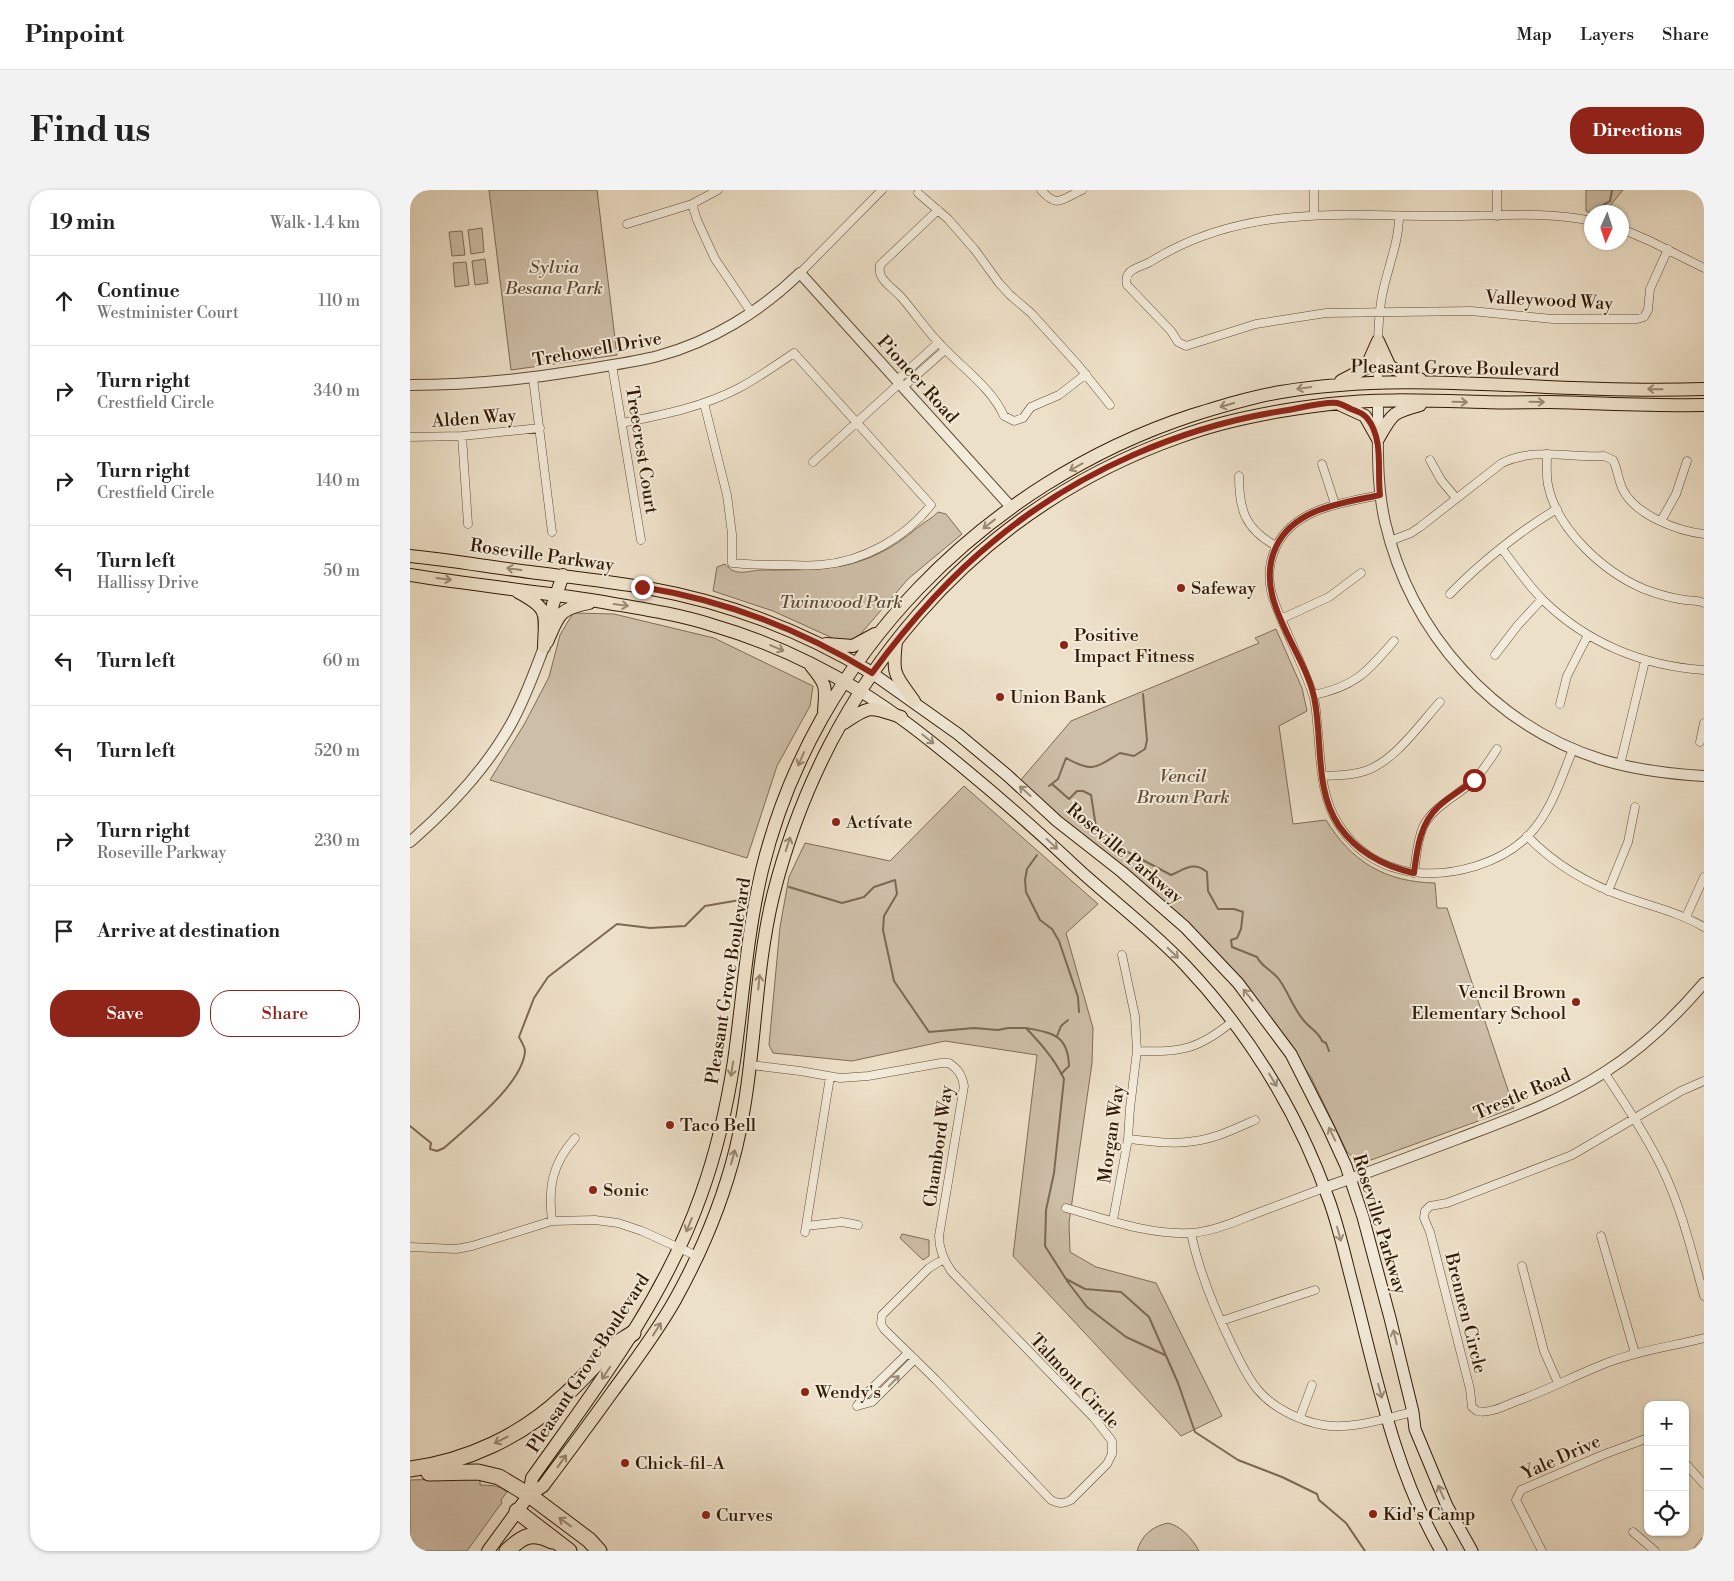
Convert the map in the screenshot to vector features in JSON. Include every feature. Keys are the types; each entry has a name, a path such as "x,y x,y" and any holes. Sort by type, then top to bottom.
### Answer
{"highway":[{"path":"410,1469 454,1460 518,1432 563,1398 612,1347 633,1333"},
{"path":"410,1474 457,1472 491,1474 512,1483 529,1495 589,1540 599,1551"},
{"path":"517,1511 566,1549"},
{"path":"507,1551 520,1538 530,1536 539,1536 566,1549"}],"main road":[{"path":"1378,341 1392,368 1431,383"},
{"path":"1334,385 1366,368 1378,341"},
{"path":"1378,382 1378,401"},
{"name":"Pleasant Grove Boulevard","path":"529,1495 532,1478 633,1333 657,1293 700,1198 717,1144 732,1072 750,932 767,852 780,810 792,781 823,715 844,681 879,631 933,572 1011,508 1058,477 1115,446 1177,420 1227,404 1266,395 1334,385 1378,382 1704,389"},
{"name":"Pleasant Grove Boulevard","path":"488,1551 529,1495 543,1486 649,1342 674,1301 697,1256 719,1204 742,1118 751,1065 763,952 769,915 779,874 809,787 840,725 872,673 917,616 969,562 1023,518 1094,474 1140,452 1183,435 1246,418 1336,403 1378,401 1704,405"},
{"path":"1336,403 1365,416 1378,439 1393,415 1399,411 1431,401"},
{"path":"1023,518 1023,511 1058,477"},
{"name":"Roseville Parkway","path":"410,556 563,575 648,588 707,601 775,624 817,643 857,663 914,701 972,745 1057,821 1148,894 1185,927 1223,966 1254,1003 1291,1054 1342,1155 1363,1217 1413,1412 1415,1429 1447,1506 1472,1551"},
{"name":"Roseville Parkway","path":"410,575 556,594 643,608 712,624 768,644 808,662 860,690 901,717 1039,832 1153,934 1184,964 1233,1021 1256,1052 1288,1106 1306,1142 1337,1226 1396,1448 1407,1481 1440,1551"},
{"path":"544,647 556,594 563,575"},
{"path":"510,588 536,602 541,608 545,616 544,647"},
{"path":"544,647 558,617 566,609 596,601"},
{"path":"817,643 853,646 879,631"},
{"path":"896,641 894,662 896,675 914,701"},
{"path":"808,662 822,679 824,685 823,715"},
{"path":"840,725 861,711 873,708 901,717"},
{"path":"743,985 749,998 743,1053 746,1062 751,1065"}],"street":[{"path":"627,224 692,204 718,190"},
{"name":"Trehowell Drive","path":"410,385 476,383 534,378 638,361 674,351 719,332 751,312 789,283 882,190"},
{"path":"1040,190 1048,199 1054,202 1082,190"},
{"path":"1314,190 1314,215 1562,217 1584,220"},
{"path":"1497,190 1497,216"},
{"path":"918,193 948,220 975,250 987,269 1004,289 1031,313 1086,374 1110,405"},
{"path":"692,204 697,220 715,259 751,312"},
{"path":"938,210 880,265 879,274 910,307 938,343 970,372 998,403 1004,416 1014,421 1023,418 1031,407 1059,395 1086,374"},
{"name":"Valleywood Way","path":"1314,215 1257,220 1204,235 1166,252 1139,268 1132,269 1125,279 1127,285 1178,342 1186,346 1233,330 1326,312 1471,311 1553,319 1637,319 1644,317 1648,310 1650,289 1668,250"},
{"path":"1378,382 1380,311 1384,287 1398,236 1399,216"},
{"path":"1629,233 1704,268"},
{"name":"Pioneer Road","path":"800,272 1011,508"},
{"path":"813,462 900,383 938,343"},
{"path":"900,383 945,350"},
{"path":"622,423 660,416 704,403 738,388 794,353 931,505 920,520 888,543 857,558 821,565 750,565 732,563 732,534 727,495 704,403"},
{"name":"Treecrest Court","path":"612,365 641,540"},
{"path":"534,378 552,532"},
{"path":"1378,401 1380,495 1390,541 1406,586 1420,612 1435,637 1456,663 1480,688 1515,717 1573,749 1620,765 1653,771 1704,776"},
{"name":"Alden Way","path":"410,436 462,436 540,428"},
{"path":"462,436 468,524"},
{"path":"1390,541 1411,533 1502,463 1524,455 1547,454 1604,456 1613,460 1617,468 1618,480 1628,496 1640,509 1661,521 1688,531 1704,534"},
{"path":"1547,454 1546,470 1548,485 1557,510 1584,547 1618,575 1643,588 1670,598 1704,603"},
{"path":"1430,460 1441,480 1456,498"},
{"path":"1661,521 1676,494 1687,461"},
{"path":"1322,464 1335,504"},
{"path":"1239,476 1239,497 1247,520 1263,539 1276,546"},
{"path":"1380,495 1322,508 1300,520 1284,534 1276,546 1269,570 1272,596 1314,695 1324,788 1331,810 1347,836 1356,846 1382,863 1414,873 1448,873 1484,864 1514,848 1527,836 1547,810 1573,749"},
{"path":"1450,594 1466,577 1527,529 1557,510"},
{"path":"1502,549 1542,599 1565,619 1588,635 1615,649 1645,661 1704,670"},
{"path":"1282,619 1329,597 1361,573"},
{"path":"1495,655 1518,625 1542,599"},
{"path":"1560,704 1567,676 1588,635"},
{"path":"1314,695 1344,687 1358,679 1371,668 1394,641"},
{"path":"410,842 433,822 462,792 487,761 511,725 525,696 544,647"},
{"path":"1620,765 1645,661"},
{"path":"1323,776 1364,772 1377,766 1401,747 1440,702"},
{"path":"1700,742 1704,723"},
{"path":"1414,873 1419,840 1423,828 1430,817 1438,806 1474,780 1485,768 1497,749"},
{"path":"1608,891 1628,842 1635,807"},
{"path":"1527,836 1560,865 1592,884 1686,918 1704,927"},
{"path":"1686,918 1704,877"},
{"name":"Morgan Way","path":"1113,1220 1128,1139 1130,1108 1138,1051 1135,1016 1122,955"},
{"name":"Trestle Road","path":"1324,1188 1530,1112 1566,1095 1604,1072 1659,1031 1704,983"},
{"path":"1138,1051 1166,1052 1186,1049 1216,1034 1233,1021"},
{"name":"Chambord Way","path":"751,1065 800,1070 830,1077 868,1076 941,1063 949,1063 959,1072 963,1078 964,1086 939,1236 944,1259"},
{"path":"1604,1072 1651,1147 1673,1192 1686,1229 1704,1296"},
{"path":"830,1077 805,1229 842,1222 858,1226"},
{"path":"1634,1119 1681,1091 1704,1081"},
{"name":"Brennen Circle","path":"1634,1119 1572,1156 1447,1203 1430,1206 1425,1211 1424,1218 1430,1232 1470,1389 1472,1407 1477,1412 1490,1412 1590,1369 1635,1353 1704,1338"},
{"path":"1128,1139 1164,1143 1196,1141 1221,1135 1255,1120"},
{"path":"552,1221 550,1193 554,1171 562,1155 575,1138"},
{"path":"1066,1208 1140,1228 1191,1233 1227,1225 1324,1188"},
{"path":"410,1247 444,1250 464,1248 552,1221 595,1220 618,1223 642,1231 697,1256"},
{"path":"1191,1233 1201,1273 1221,1321 1246,1373 1258,1390 1271,1403 1300,1418 1324,1425 1356,1425 1413,1412"},
{"path":"1601,1236 1635,1353"},
{"name":"Talmont Circle","path":"944,1259 952,1272 1107,1433 1112,1441 1111,1458 1071,1500 1057,1503 1051,1500 880,1324 882,1315 929,1268 944,1259"},
{"path":"1522,1266 1544,1351 1558,1383"},
{"path":"1221,1321 1315,1290"},
{"path":"908,1353 865,1395 857,1406 872,1402 915,1359"},
{"path":"1300,1418 1312,1385"},
{"name":"Yale Drive","path":"1542,1551 1516,1500 1521,1490 1644,1439"},
{"path":"1689,1467 1704,1484"},
{"path":"1633,1532 1655,1551"},
{"path":"1697,1551 1704,1542"}],"green space":[{"name":"Sylvia Besana Park","path":"489,190 597,190 617,355 511,370"},
{"path":"1586,190 1623,190 1611,205 1586,205"},
{"path":"482,228 484,252 471,254 468,230"},
{"path":"462,231 465,255 452,256 449,232"},
{"path":"485,259 488,283 475,285 472,261"},
{"path":"466,262 469,285 455,287 453,263"},
{"name":"Twinwood Park","path":"938,512 946,514 962,534 908,579 858,637 849,642 839,641 773,611 713,591 717,567 725,564 738,572 826,568 845,565 880,553"},
{"path":"573,613 614,614 714,638 813,686 810,706 777,766 747,858 490,780 525,723 549,677 560,635"},
{"name":"Vencil Brown Park","path":"1276,629 1302,688 1307,711 1279,726 1293,824 1326,820 1347,847 1372,867 1401,879 1435,883 1437,908 1447,908 1514,1108 1371,1160 1358,1159 1347,1152 1311,1077 1245,989 1165,907 1020,781 1071,721 1259,643 1255,638"},
{"path":"964,786 1098,904 1066,933 1093,1028 1092,1063 1069,1223 1070,1252 1096,1267 1156,1283 1222,1416 1181,1436 1013,1256 1037,1055 945,1041 852,1061 773,1053 769,1045 780,927 789,877 805,843 890,861"},
{"path":"902,1234 929,1240 929,1256 923,1260 900,1238"},
{"path":"482,1478 480,1485 497,1487 507,1492 501,1500 502,1503 467,1551 410,1551 410,1480"},
{"path":"1168,1523 1186,1533 1199,1551 1137,1551 1148,1532"}],"waterway":[{"path":"1603,205 1610,201 1612,190"},
{"path":"1049,786 1058,779 1066,758 1082,766 1094,767 1120,753 1134,756 1145,749 1147,740 1143,694"},
{"path":"1052,784 1069,799 1077,791 1083,791 1091,795 1096,827 1105,840 1171,875 1189,867 1198,867 1207,872 1208,891 1218,909 1234,909 1243,912 1241,929 1237,938 1231,940 1232,947 1257,957 1278,978 1302,1019 1326,1043 1329,1051"},
{"path":"1037,855 1027,869 1025,880 1026,892 1040,920 1052,929 1059,941 1078,997 1079,1012"},
{"path":"789,887 842,903 864,897 874,887 895,880 897,894 884,916 883,930 894,981 929,1032 974,1028 998,1030 1026,1028 1042,1045 1064,1079 1054,1173 1046,1210 1045,1246 1066,1279 1085,1289 1121,1292 1149,1317 1178,1383 1195,1432 1238,1460 1282,1477 1317,1494 1319,1500 1346,1523 1365,1551"},
{"path":"410,1126 431,1143 430,1149 437,1151 444,1148 479,1117 505,1091 522,1064 525,1051 519,1037 534,998 548,977 617,924 650,928 685,926 705,906 740,900"},
{"path":"1057,1036 1061,1026 1068,1020"},
{"path":"1026,1028 1051,1034 1062,1042 1066,1048 1069,1066 1061,1074"},
{"path":"1067,1281 1087,1307 1126,1337 1165,1355"}],"place":[{"name":"Safeway","path":"1181,588"},
{"name":"Positive Impact Fitness","path":"1064,645"},
{"name":"Union Bank","path":"1000,697"},
{"name":"Actívate","path":"836,822"},
{"name":"Vencil Brown Elementary School","path":"1576,1002"},
{"name":"Taco Bell","path":"670,1125"},
{"name":"Sonic","path":"593,1190"},
{"name":"Wendy's","path":"805,1392"},
{"name":"Chick-fil-A","path":"625,1463"},
{"name":"Kid's Camp","path":"1373,1514"},
{"name":"Curves","path":"706,1515"}],"route":[{"path":"642,587 707,601 775,624 842,655 872,673 911,622 969,562 1023,518 1094,474 1140,452 1183,435 1217,425 1278,411 1336,403 1365,416 1378,439 1377,455 1380,495 1335,504 1307,515 1284,534 1276,546 1269,570 1272,596 1314,695 1324,788 1331,810 1338,824 1356,846 1382,863 1414,873 1419,840 1423,828 1430,817 1438,806 1474,780"}]}
